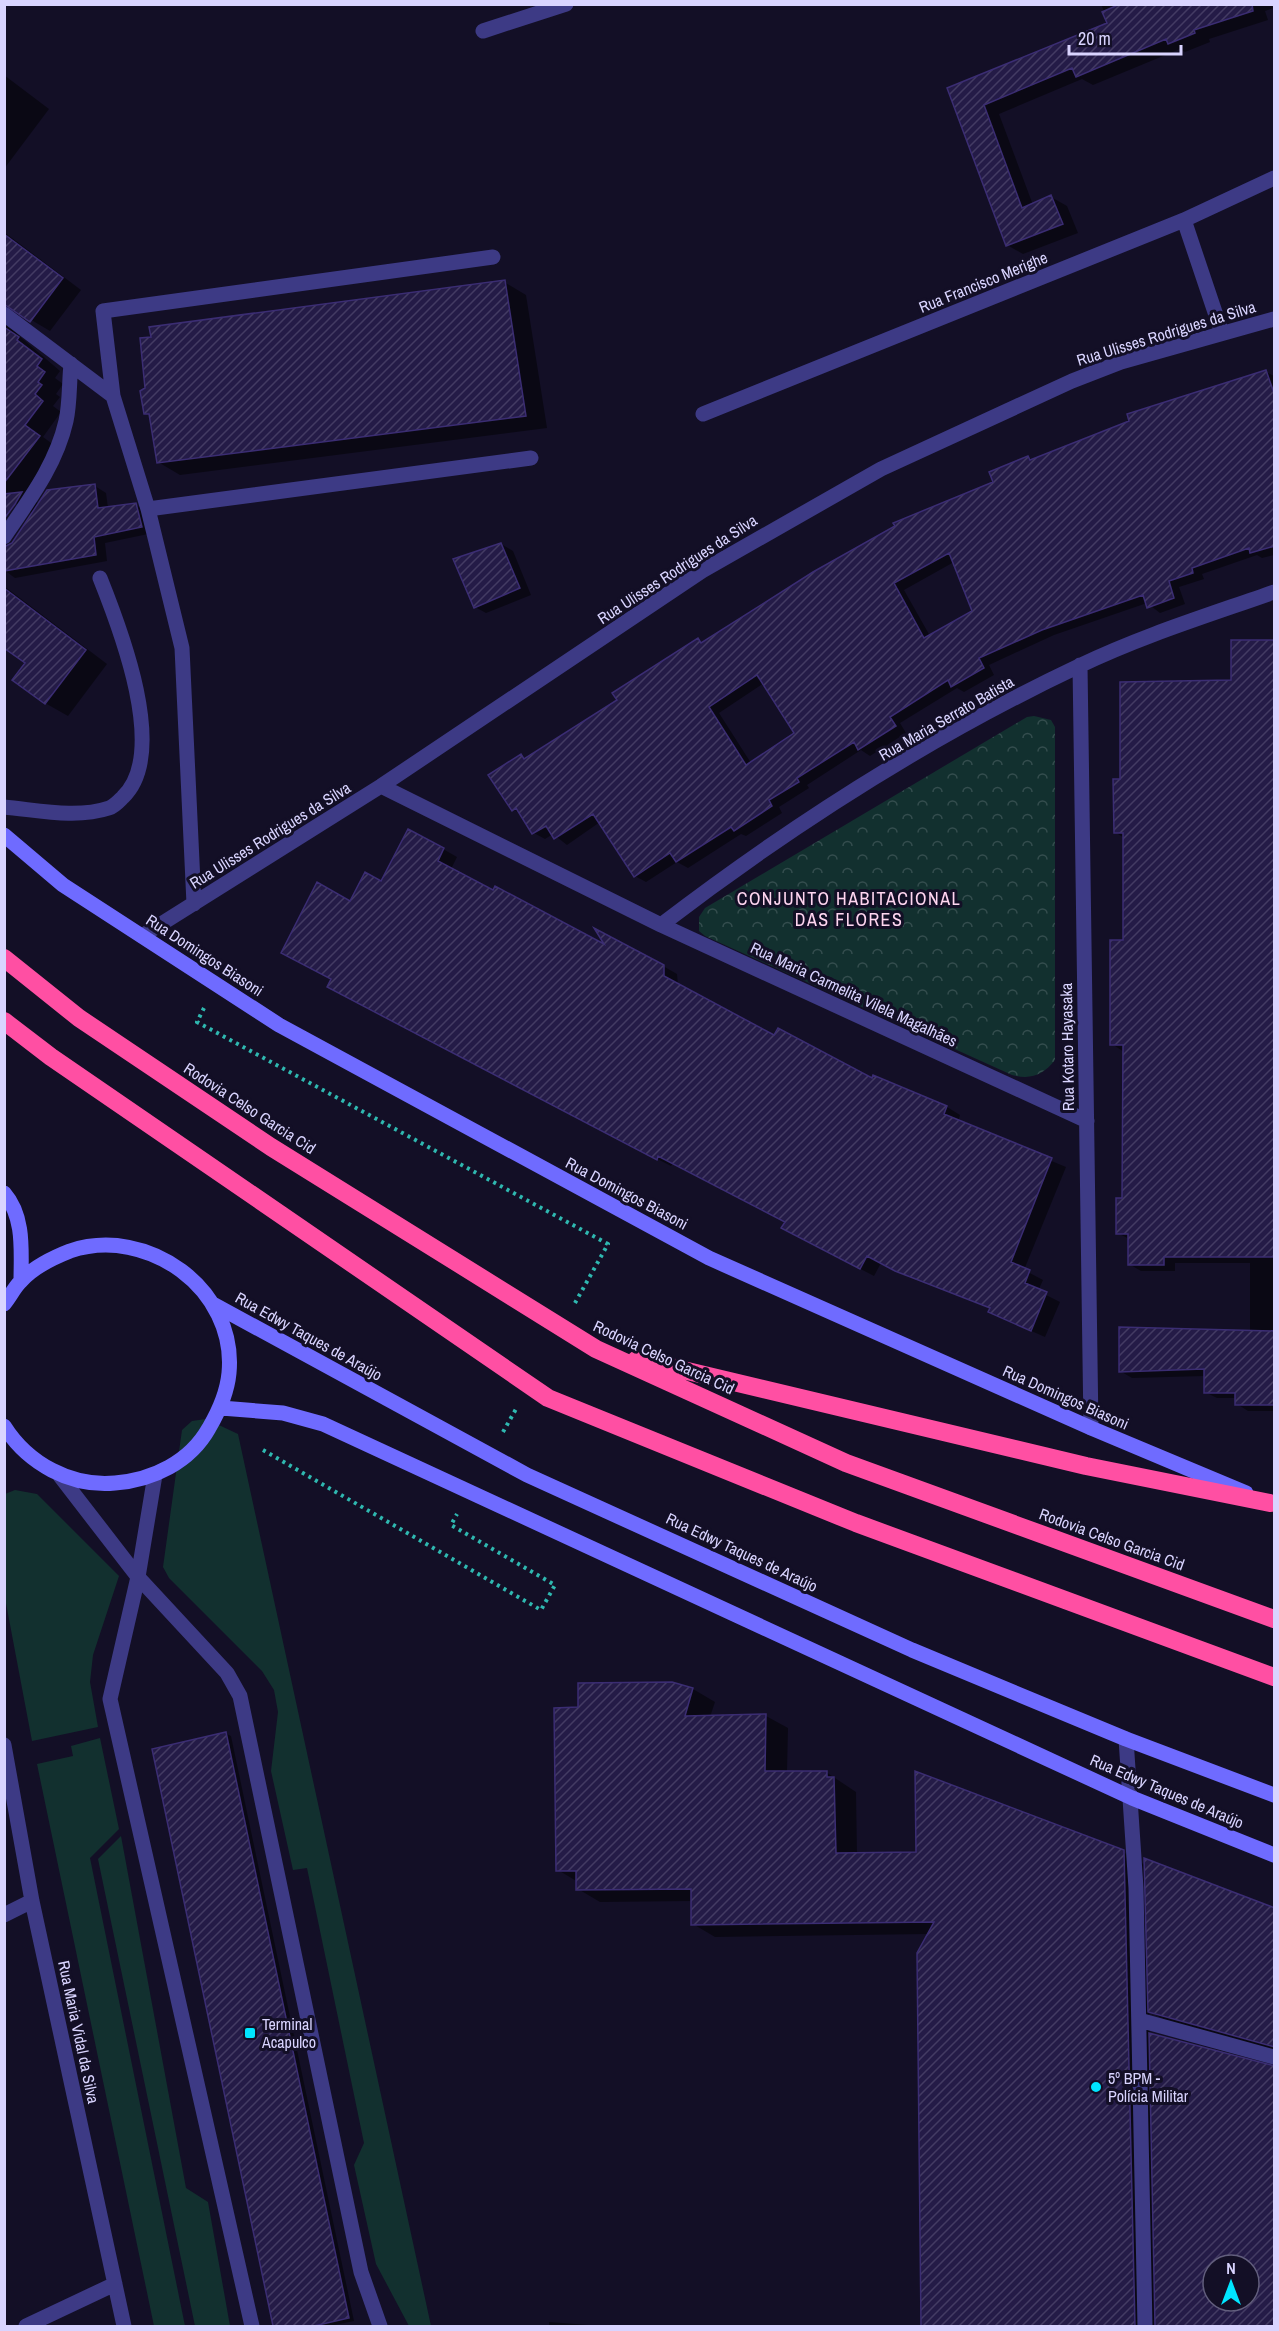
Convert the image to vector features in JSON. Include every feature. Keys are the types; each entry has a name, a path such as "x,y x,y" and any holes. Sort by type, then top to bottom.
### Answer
{"highway":[{"name":"Rodovia Celso Garcia Cid","path":"4,958 79,1018 271,1147 596,1349 846,1463 1275,1619"},
{"path":"4,1022 51,1057 548,1398 856,1523 1275,1677"},
{"path":"596,1349 1086,1466 1272,1504"}],"main road":[{"name":"Rua Domingos Biasoni","path":"4,835 63,885 279,1025 709,1258 1091,1428 1272,1504"},
{"path":"4,1193 13,1203 21,1234 21,1281"},
{"path":"4,1304 21,1281 51,1258 88,1245 126,1245 160,1256 183,1271 213,1304 226,1337 229,1372 221,1408 202,1440 173,1466 137,1481 99,1485 60,1476 27,1455 7,1434"},
{"name":"Rua Edwy Taques de Araújo","path":"213,1304 527,1475 912,1650 1126,1739 1275,1795"},
{"name":"Rua Edwy Taques de Araújo","path":"221,1408 283,1413 323,1424 1132,1798 1275,1855"}],"street":[{"path":"483,31 566,4"},
{"name":"Rua Francisco Merighe","path":"704,414 1184,220 1275,178"},
{"path":"1184,220 1222,333"},
{"path":"194,904 182,648 148,509 113,396 103,311 493,257"},
{"path":"4,314 113,396"},
{"name":"Rua Ulisses Rodrigues da Silva","path":"142,936 381,786 702,572 881,470 1072,381 1121,362 1275,319"},
{"path":"4,537 43,480 55,453 66,421 71,364"},
{"path":"148,509 531,458"},
{"path":"4,807 83,814 112,807 131,789 141,759 141,729 131,665 100,578"},
{"name":"Rua Maria Serrato Batista","path":"661,925 726,877 855,791 981,717 1080,665 1149,637 1275,592"},
{"name":"Rua Kotaro Hayasaka","path":"1080,665 1091,1428"},
{"name":"Rua Maria Carmelita Vilela Magalhães","path":"381,786 661,925 1087,1121"},
{"path":"155,1474 138,1577 110,1699 252,2326"},
{"path":"60,1476 138,1577 227,1673 240,1696 362,2272 381,2326"},
{"path":"1126,1739 1132,1798 1145,2326"},
{"name":"Rua Maria Vidal da Silva","path":"4,1744 32,1901 124,2326"},
{"path":"4,1915 32,1901"},
{"path":"1139,2020 1275,2057"},
{"path":"26,2326 115,2284"}],"path":[{"path":"197,1022 608,1244"},
{"path":"263,1450 541,1610 555,1585 451,1525"}],"green space":[{"path":"1034,716 1051,720 1055,727 1055,1060 1041,1073 1025,1077 1012,1075 705,936 699,931 699,917 705,908 1027,717"},
{"path":"206,1419 238,1434 431,2326 409,2326 376,2264 354,2165 364,2143 307,1868 293,1870 271,1771 278,1712 274,1690 262,1671 169,1578 163,1567 182,1430 192,1421"},
{"path":"15,1490 37,1494 119,1576 93,1655 90,1682 98,1727 32,1741 5,1598 5,1494"},
{"path":"100,1738 119,1829 90,1858 185,2326 154,2326 37,1764 73,1756 71,1746"},
{"path":"121,1836 186,2188 208,2202 230,2326 195,2326 98,1859"}],"building":[{"path":"1120,4 1252,4 1253,11 1194,30 1195,33 1168,44 1166,39 1076,77 1072,68 984,105 1022,208 1051,195 1063,224 1006,246 947,88 1107,23 1102,12"},
{"path":"4,234 63,278 30,322 4,304"},
{"path":"505,280 526,416 157,463 149,414 144,414 140,391 145,388 140,338 151,337 149,327"},
{"path":"4,327 19,337 17,340 42,359 37,366 45,372 38,382 42,385 35,394 43,401 25,425 40,436 4,483"},
{"path":"1266,370 1275,396 1275,546 1250,553 1249,548 1192,568 1193,573 1169,581 1174,598 1147,608 1143,595 1042,630 979,658 984,668 951,687 948,680 890,717 896,726 858,750 854,742 797,778 799,782 769,800 772,806 734,831 731,827 676,862 670,853 634,877 593,814 554,839 546,826 532,834 516,808 512,811 488,775 521,754 524,759 617,700 612,693 698,638 701,643 813,572 895,526 893,523 993,482 989,472 1028,456 1030,460 1129,421 1127,414","holes":["949,553 972,611 924,638 894,583","757,675 794,733 746,765 709,707"]},
{"path":"95,484 98,508 136,503 142,527 94,537 96,555 4,571 4,547 12,543 47,490"},
{"path":"22,492 15,504 4,519 4,494"},
{"path":"501,543 520,588 474,608 453,559"},
{"path":"4,588 86,650 45,704 12,680 25,663 4,648"},
{"path":"1231,640 1275,640 1275,1257 1164,1257 1164,1265 1128,1265 1128,1234 1116,1234 1116,1198 1122,1198 1123,1045 1110,1045 1110,940 1123,940 1123,833 1114,833 1113,779 1120,779 1120,682 1231,680"},
{"path":"408,829 444,848 438,861 493,890 495,886 604,944 594,928 664,965 664,976 774,1035 778,1028 872,1078 873,1075 947,1106 944,1114 1052,1158 1011,1262 1030,1270 1025,1283 1047,1292 1031,1331 988,1312 990,1308 895,1271 867,1256 860,1269 781,1228 785,1222 658,1156 657,1160 327,987 331,979 281,953 317,882 350,901 365,872 381,881"},
{"path":"1119,1327 1275,1331 1275,1405 1235,1405 1235,1393 1204,1393 1204,1369 1119,1372"},
{"name":"5º BPM - Polícia Militar","path":"672,1682 693,1688 685,1716 766,1714 765,1771 827,1771 827,1777 834,1777 836,1853 916,1852 915,1771 1124,1850 1135,2326 921,2326 917,1953 934,1922 691,1925 691,1889 576,1890 576,1871 556,1871 554,1708 578,1707 578,1683"},
{"name":"Terminal Acapulco","path":"226,1732 349,2318 314,2326 273,2326 152,1749"},
{"path":"1144,1858 1275,1908 1275,2047 1148,2012"},
{"path":"1149,2033 1275,2066 1275,2326 1155,2326"}],"place":[{"name":"Terminal Acapulco","path":"250,2033"},
{"name":"5º BPM - Polícia Militar","path":"1096,2087"}],"district":[{"name":"CONJUNTO HABITACIONAL DAS FLORES","path":"849,908"}]}
